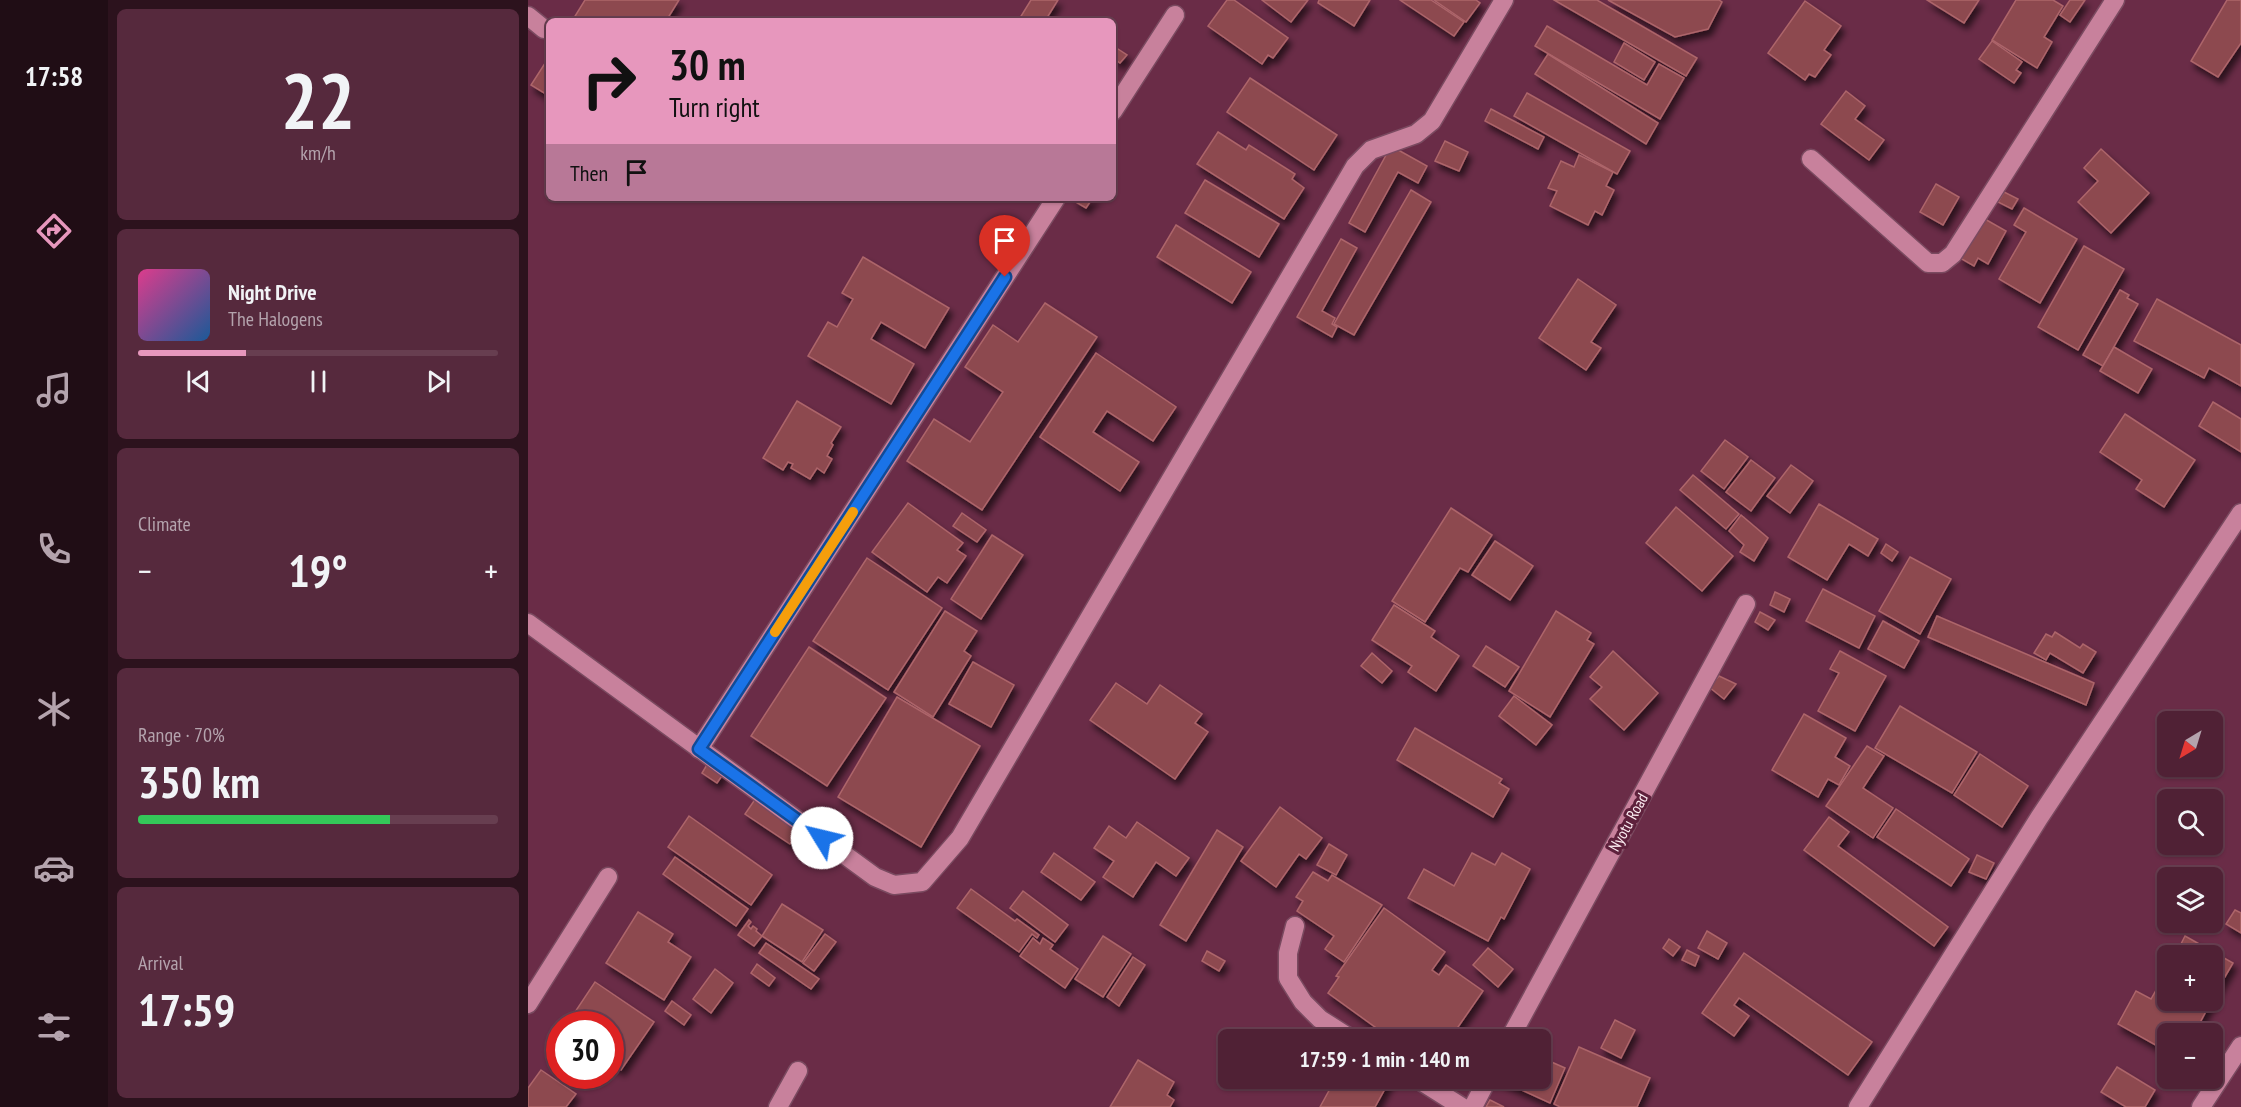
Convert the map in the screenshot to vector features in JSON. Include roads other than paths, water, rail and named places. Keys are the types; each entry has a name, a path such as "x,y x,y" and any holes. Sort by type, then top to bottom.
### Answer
{"street":[{"path":"528,623 875,877 894,885 922,882 960,838 1355,166 1371,150 1416,134 1432,121 1504,0"},
{"path":"1811,159 1928,263 1942,263 1953,254 2115,0"},
{"path":"1116,106 1175,15"},
{"path":"528,16 544,29"},
{"path":"699,749 1054,201"},
{"path":"1858,1107 2039,818 2241,513"},
{"name":"Nyotu Road","path":"1515,1029 1746,604"},
{"path":"528,1004 608,877"},
{"path":"1295,926 1288,953 1288,978 1303,1002 1320,1019 1336,1029"},
{"path":"2200,1107 2241,1046"},
{"path":"778,1107 798,1071"},
{"path":"1433,1089 1462,1107"},
{"path":"1473,1107 1482,1089"}]}
